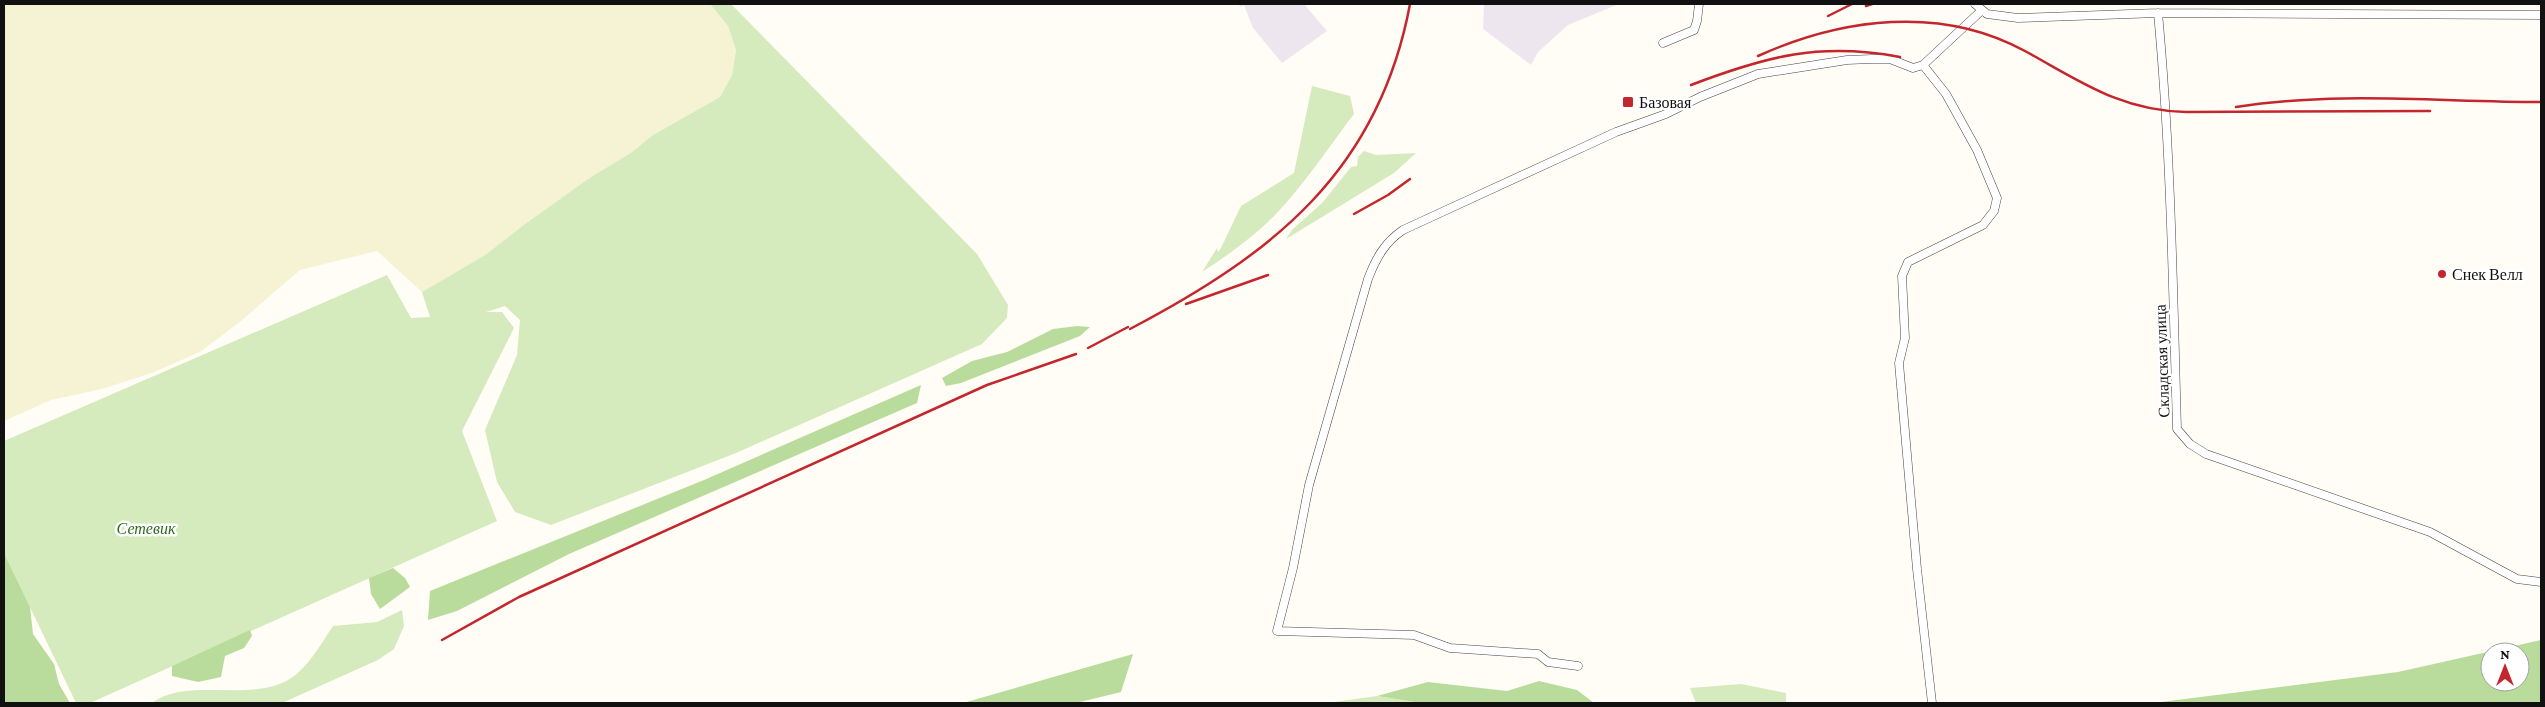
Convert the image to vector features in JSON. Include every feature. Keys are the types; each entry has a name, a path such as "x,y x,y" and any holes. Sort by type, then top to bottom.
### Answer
{"street":[{"path":"1663,42 1694,30 1699,4"},
{"path":"1975,4 1981,11 1996,16 2018,18 2158,13 2541,15"},
{"path":"1578,666 1548,662 1538,654 1450,648 1414,635 1277,631 1293,568 1309,485 1368,279 1381,251 1394,236 1616,132 1666,114 1700,97 1758,74 1846,60 1890,59 1913,68 1922,65 1981,11"},
{"name":"Складская улица","path":"2158,13 2167,112 2172,200 2177,429 2190,444 2206,454 2430,532 2517,579 2541,582"},
{"path":"1922,65 1946,94 1977,150 1997,198 1994,210 1983,225 1908,262 1902,276 1905,338 1899,363 1917,569 1932,703"}],"shaded area":[{"path":"4,4 710,4 728,26 736,50 732,75 720,97 653,135 632,152 588,179 525,224 485,255 422,292 377,251 300,270 241,321 200,352 152,373 102,389 51,400 4,421"},
{"path":"1239,4 1304,4 1327,31 1282,63 1253,28 1244,5 1240,7"},
{"path":"1484,4 1619,4 1568,25 1538,52 1531,65 1483,29"}],"green space":[{"name":"Сетевик","path":"710,4 731,4 977,254 1008,305 1007,318 982,344 736,453 551,525 515,512 497,482 485,430 517,355 520,320 505,306 486,312 502,312 514,328 462,431 497,521 90,703 76,703 4,553 4,441 387,275 411,318 430,317 422,292 485,255 588,179 632,152 653,135 720,97 732,75 736,50 728,26"},
{"path":"1312,86 1350,96 1354,114 1306,179 1275,215 1258,231 1202,272 1217,248 1218,252 1221,248 1241,206 1294,173"},
{"path":"1364,151 1376,155 1416,153 1394,173 1286,239 1292,230 1322,203 1351,167 1357,166 1358,157"},
{"path":"1077,326 1090,327 1080,336 961,383 946,386 942,378 972,361 1007,352 1053,329"},
{"path":"921,385 917,403 569,554 457,611 428,620 430,591 704,480"},
{"path":"4,553 30,607 33,634 54,664 59,684 70,703 4,703"},
{"path":"393,568 405,578 410,587 380,609 371,594 369,578"},
{"path":"402,610 404,626 394,649 378,660 282,703 152,703 165,696 180,692 197,690 250,690 267,688 282,683 290,679 305,666 333,626 377,622"},
{"path":"250,630 252,636 244,648 225,656 221,677 198,682 172,676 172,666"},
{"path":"2541,640 2541,703 2128,703 2161,702 2398,672 2480,654 2480,692 2530,692 2530,642"},
{"path":"1133,654 1121,692 1076,703 963,703"},
{"path":"1539,681 1577,690 1594,703 1421,703 1377,696 1428,682 1507,691"},
{"path":"1741,684 1786,693 1786,703 1696,703 1690,688"},
{"path":"1377,696 1421,703 1327,703"}],"railway":[{"path":"1130,329 1230,270 1273,237 1312,201 1345,160 1373,115 1395,63 1410,4"},
{"path":"1828,16 1852,4"},
{"path":"1866,6 1872,4"},
{"path":"1758,56 1790,43 1823,33 1857,26 1891,22 1926,22 1960,27 1993,36 2102,92 2141,106 2163,110 2186,112 2430,111"},
{"path":"1691,85 1744,66 1794,54 1844,51 1900,57"},
{"path":"2236,107 2274,102 2350,98 2541,102"},
{"path":"1354,214 1388,195 1410,179"},
{"path":"1186,304 1268,275"},
{"path":"1088,348 1128,327"},
{"path":"442,640 519,597 987,385 1076,354"}],"place":[{"name":"Базовая","path":"1628,102"},
{"name":"Снек Велл","path":"2442,274"}]}
